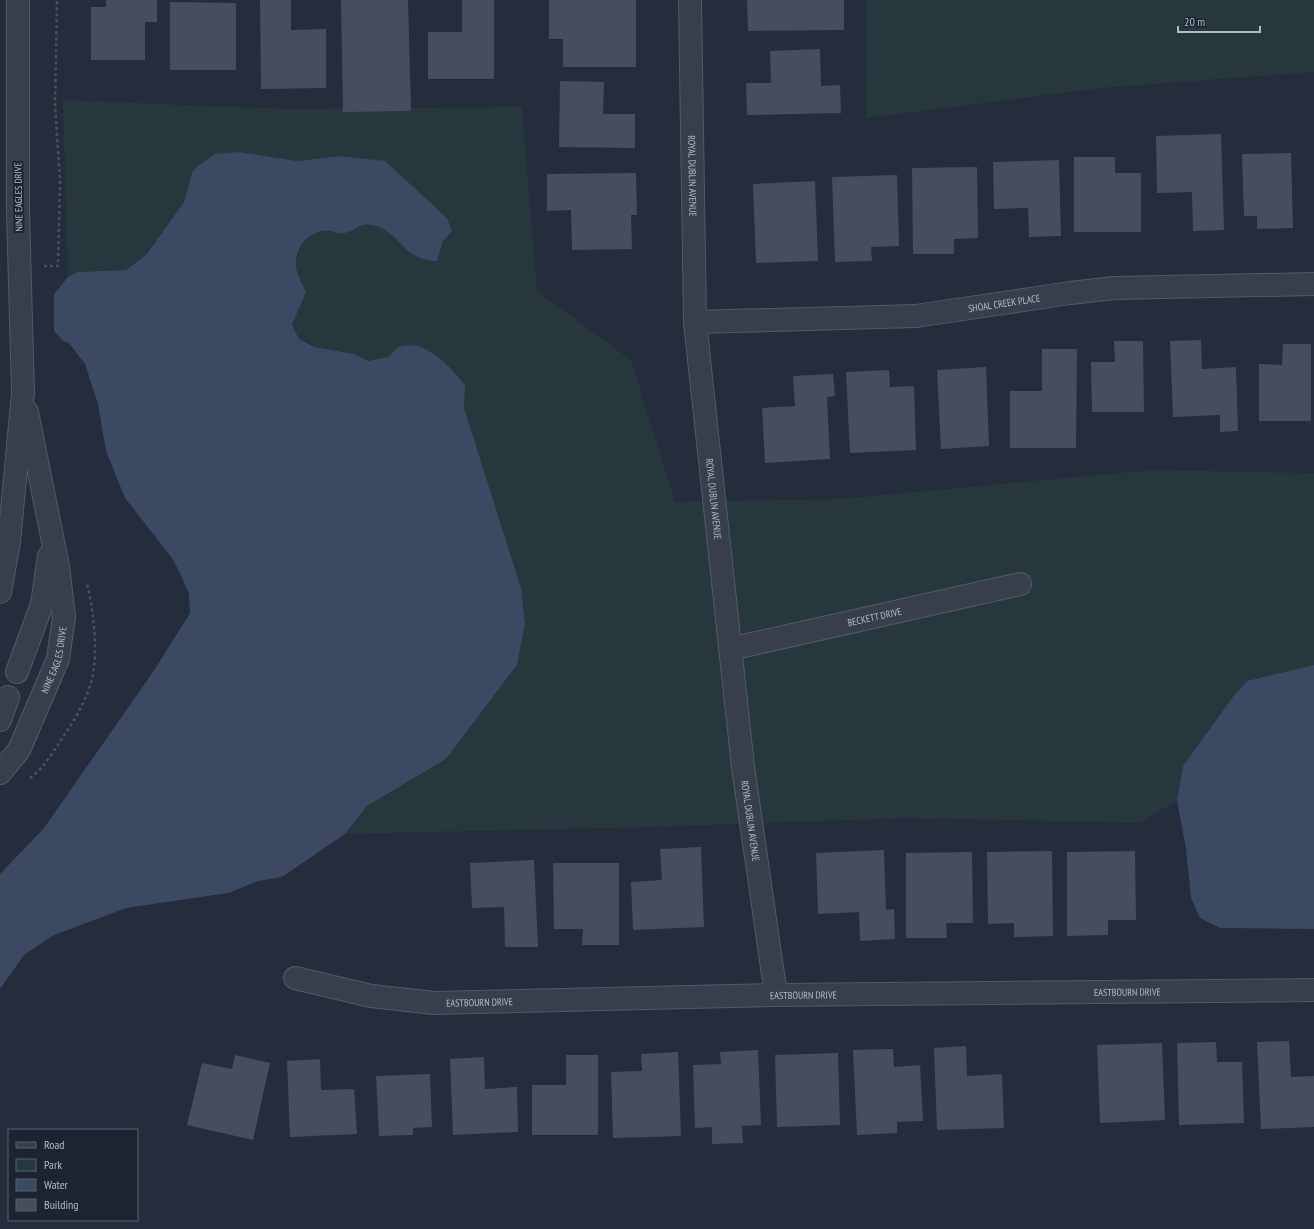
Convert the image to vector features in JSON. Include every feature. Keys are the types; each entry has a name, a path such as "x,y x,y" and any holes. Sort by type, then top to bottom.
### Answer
{"street":[{"name":"NINE EAGLES DRIVE","path":"0,592 9,542 23,394 18,212 18,0"},
{"name":"ROYAL DUBLIN AVENUE","path":"690,0 694,322 743,767 776,995"},
{"name":"SHOAL CREEK PLACE","path":"694,322 916,316 1070,293 1114,288 1314,284"},
{"name":"NINE EAGLES DRIVE","path":"0,774 19,750 58,659 64,617 52,535 23,394"},
{"name":"NINE EAGLES DRIVE","path":"17,672 42,604 52,535"},
{"name":"BECKETT DRIVE","path":"730,649 1020,584"},
{"path":"0,720 8,697"},
{"name":"EASTBOURN DRIVE","path":"295,978 371,996 434,1003 776,995 1314,990"}],"path":[{"path":"43,272 43,266 58,266 60,180 55,106 56,0"},
{"path":"27,780 48,760 65,735 89,688 94,668 94,637 93,614 86,579"}],"green space":[{"path":"867,0 1314,0 1314,72 1101,88 866,118"},
{"path":"63,100 290,109 522,107 537,291 631,360 675,502 838,499 1152,470 1314,473 1314,665 1247,681 1235,694 1183,766 1177,800 1140,823 908,818 651,827 345,834 367,806 446,759 517,665 525,624 521,588 464,408 465,385 448,365 431,352 398,347 388,357 368,361 354,354 314,347 299,339 292,325 306,292 295,264 300,248 307,237 323,231 344,233 360,224 372,225 390,231 401,245 437,261 443,241 452,231 447,218 340,156 297,161 239,152 193,170 184,202 147,254 126,270 79,272 68,277"}],"water":[{"path":"239,152 297,161 340,156 385,161 447,218 452,231 443,241 437,261 415,256 383,228 368,224 344,233 326,231 317,232 307,238 298,252 296,266 306,292 292,325 299,339 314,347 354,354 368,361 388,357 398,347 417,346 432,352 450,367 465,385 464,408 521,588 525,624 517,665 446,759 367,806 345,834 282,877 258,881 228,893 126,908 54,935 24,955 0,989 0,874 44,828 153,672 190,613 189,594 172,558 125,498 106,451 98,404 85,364 69,343 63,341 54,331 54,294 68,277 78,272 126,270 147,254 184,202 193,170 215,154"},
{"path":"1314,665 1314,929 1220,928 1200,918 1191,898 1186,849 1177,800 1183,766 1235,694 1247,681"}],"building":[{"path":"106,0 157,0 157,22 145,22 145,60 91,60 91,7 106,7"},
{"path":"260,0 291,0 291,30 326,29 326,88 261,89"},
{"path":"341,0 408,0 411,111 343,112"},
{"path":"462,0 494,0 494,79 428,79 428,32 462,32"},
{"path":"549,0 636,0 636,67 563,67 563,39 549,39"},
{"path":"747,0 844,0 844,30 748,31"},
{"path":"170,2 236,3 236,70 170,70"},
{"path":"820,49 821,86 840,85 841,113 747,115 746,83 771,83 770,51"},
{"path":"560,81 604,82 603,114 635,114 635,148 559,147"},
{"path":"1221,134 1224,230 1193,231 1192,192 1157,193 1156,136"},
{"path":"1291,153 1293,228 1257,229 1257,216 1244,216 1242,154"},
{"path":"1074,157 1115,157 1115,173 1141,173 1141,232 1074,232"},
{"path":"1059,160 1061,236 1029,237 1028,208 994,209 993,162"},
{"path":"977,167 978,238 954,239 954,254 913,254 912,168"},
{"path":"636,173 637,215 631,215 632,249 572,250 571,210 547,211 547,174"},
{"path":"897,175 899,246 871,247 872,261 835,262 832,177"},
{"path":"815,181 818,261 756,263 753,184"},
{"path":"1201,340 1202,369 1236,367 1238,431 1220,432 1220,415 1173,417 1170,341"},
{"path":"1114,341 1143,341 1144,412 1092,412 1091,362 1115,362"},
{"path":"1283,344 1311,344 1311,421 1259,421 1259,364 1282,365"},
{"path":"1042,349 1077,349 1076,448 1010,448 1010,391 1042,391"},
{"path":"986,367 989,446 941,449 937,370"},
{"path":"889,370 890,387 914,386 916,450 850,453 846,372"},
{"path":"833,374 835,396 827,397 830,459 765,463 762,408 795,406 793,376"},
{"path":"701,847 704,927 633,930 631,882 662,880 660,849"},
{"path":"884,850 886,910 894,909 895,939 860,941 859,912 818,914 816,853"},
{"path":"1052,851 1053,936 1014,937 1014,923 988,924 987,852"},
{"path":"1135,851 1136,920 1108,920 1108,935 1067,936 1067,852"},
{"path":"972,852 973,923 946,923 947,938 906,938 906,853"},
{"path":"534,860 538,947 505,947 504,907 472,908 470,863"},
{"path":"553,863 619,863 619,945 582,945 583,929 554,929"},
{"path":"1289,1041 1291,1077 1314,1076 1314,1127 1261,1129 1257,1042"},
{"path":"1216,1042 1217,1062 1242,1062 1244,1123 1179,1125 1177,1043"},
{"path":"1162,1043 1165,1120 1100,1123 1097,1045"},
{"path":"966,1046 967,1076 1002,1074 1004,1128 937,1130 934,1048"},
{"path":"893,1049 894,1067 920,1065 923,1121 897,1122 897,1133 857,1135 853,1050"},
{"path":"758,1050 761,1125 742,1126 743,1143 712,1144 712,1127 695,1128 693,1065 721,1064 720,1052"},
{"path":"678,1052 681,1136 613,1138 611,1072 642,1071 641,1054"},
{"path":"838,1053 840,1125 777,1127 775,1055"},
{"path":"235,1055 270,1063 253,1140 187,1125 202,1063 232,1069"},
{"path":"566,1055 598,1055 598,1135 532,1135 532,1085 566,1085"},
{"path":"484,1057 485,1089 517,1087 518,1132 453,1135 450,1059"},
{"path":"320,1059 321,1090 354,1089 357,1134 290,1137 287,1061"},
{"path":"430,1074 432,1127 413,1128 413,1135 379,1136 376,1076"}]}
